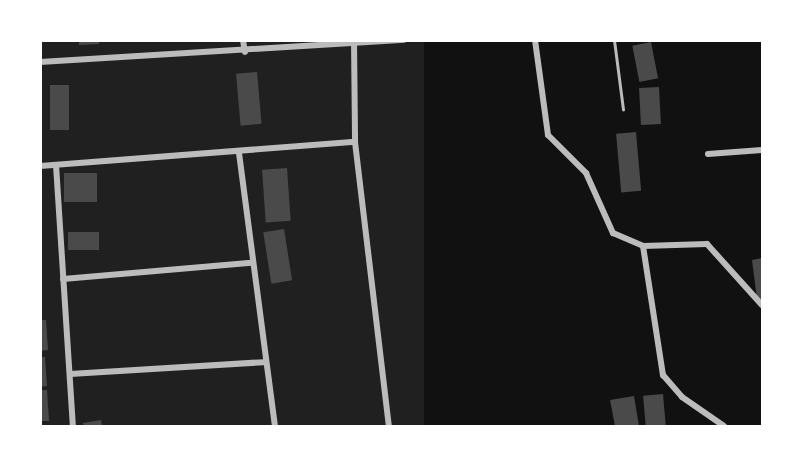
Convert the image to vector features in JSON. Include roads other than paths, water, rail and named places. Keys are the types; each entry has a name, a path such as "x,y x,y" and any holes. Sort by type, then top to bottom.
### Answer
{"street":[{"path":"243,40 244,52"},
{"path":"40,62 244,52 404,40"},
{"path":"535,40 548,135 586,173 614,233 643,246 707,243 762,305"},
{"path":"354,43 355,141 389,426"},
{"path":"40,166 239,153 355,141"},
{"path":"708,154 762,150"},
{"path":"239,153 264,362 275,426"},
{"path":"56,165 73,426"},
{"path":"643,246 663,375 682,397 724,426"},
{"path":"63,279 251,263"},
{"path":"69,374 264,362"}],"lane":[{"path":"614,40 623,109"}]}
